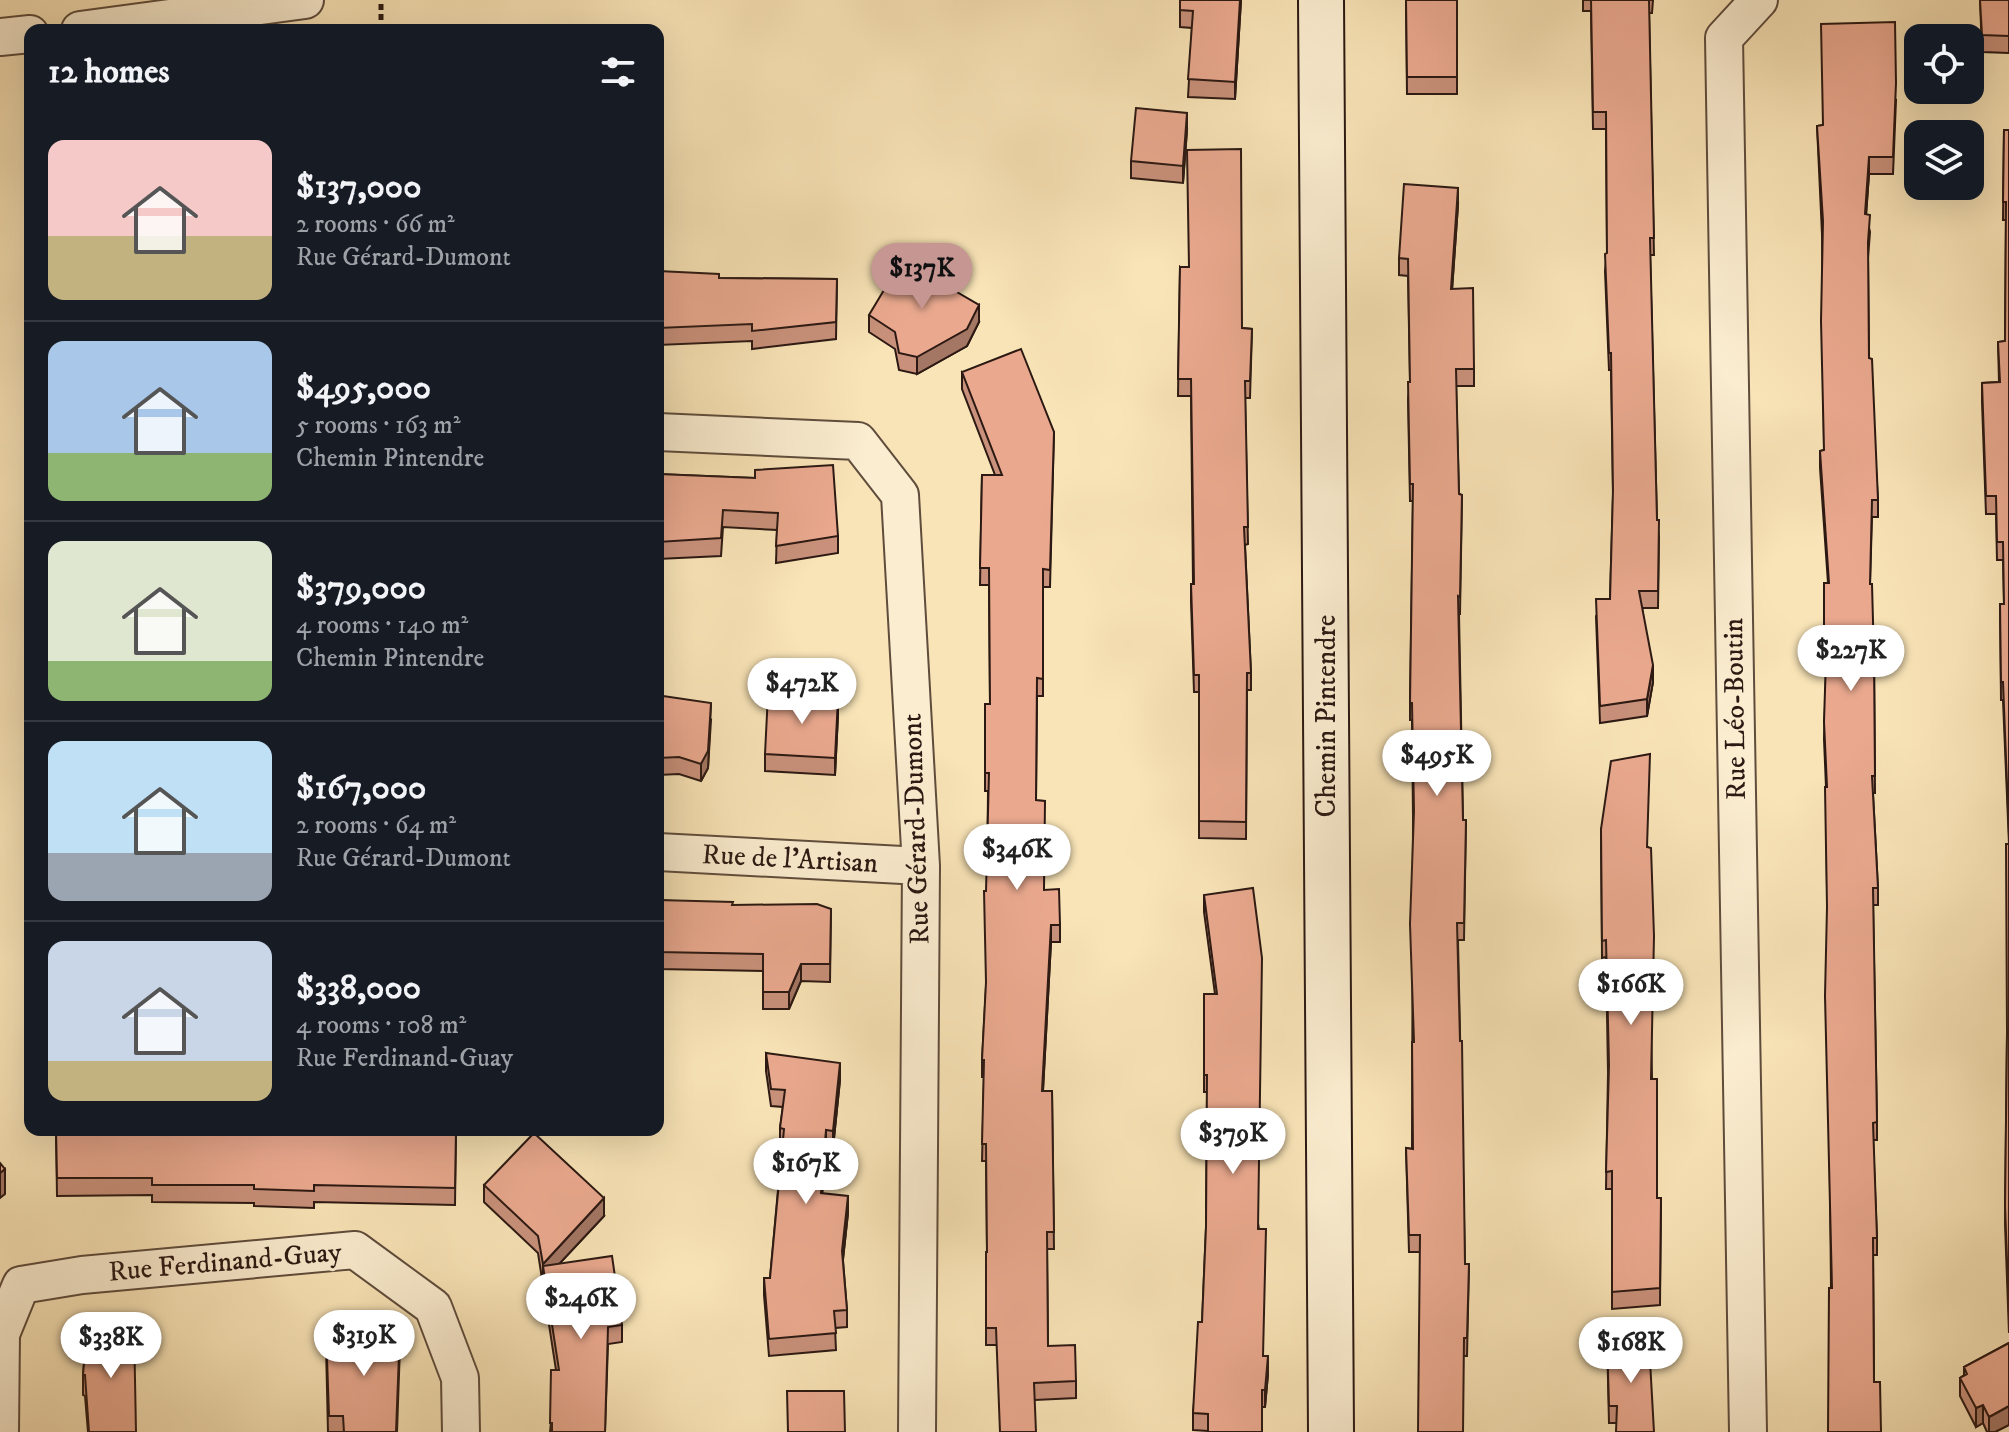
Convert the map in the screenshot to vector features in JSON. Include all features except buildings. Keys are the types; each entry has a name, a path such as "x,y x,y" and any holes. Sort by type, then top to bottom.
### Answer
{"street":[{"path":"125,24 305,0"},
{"name":"Chemin Pintendre","path":"1321,0 1331,1432"},
{"name":"Rue Léo-Boutin","path":"1748,1432 1724,38 1759,0"},
{"path":"0,37 24,35"},
{"name":"Rue Gérard-Dumont","path":"664,432 858,441 900,495 921,866 917,1432"},
{"name":"Rue de l'Artisan","path":"664,852 921,866"},
{"name":"Rue Ferdinand-Guay","path":"0,1432 1,1334 21,1285 82,1275 355,1250 433,1307 460,1378 461,1432"}],"path":[{"path":"381,0 381,24"}]}
